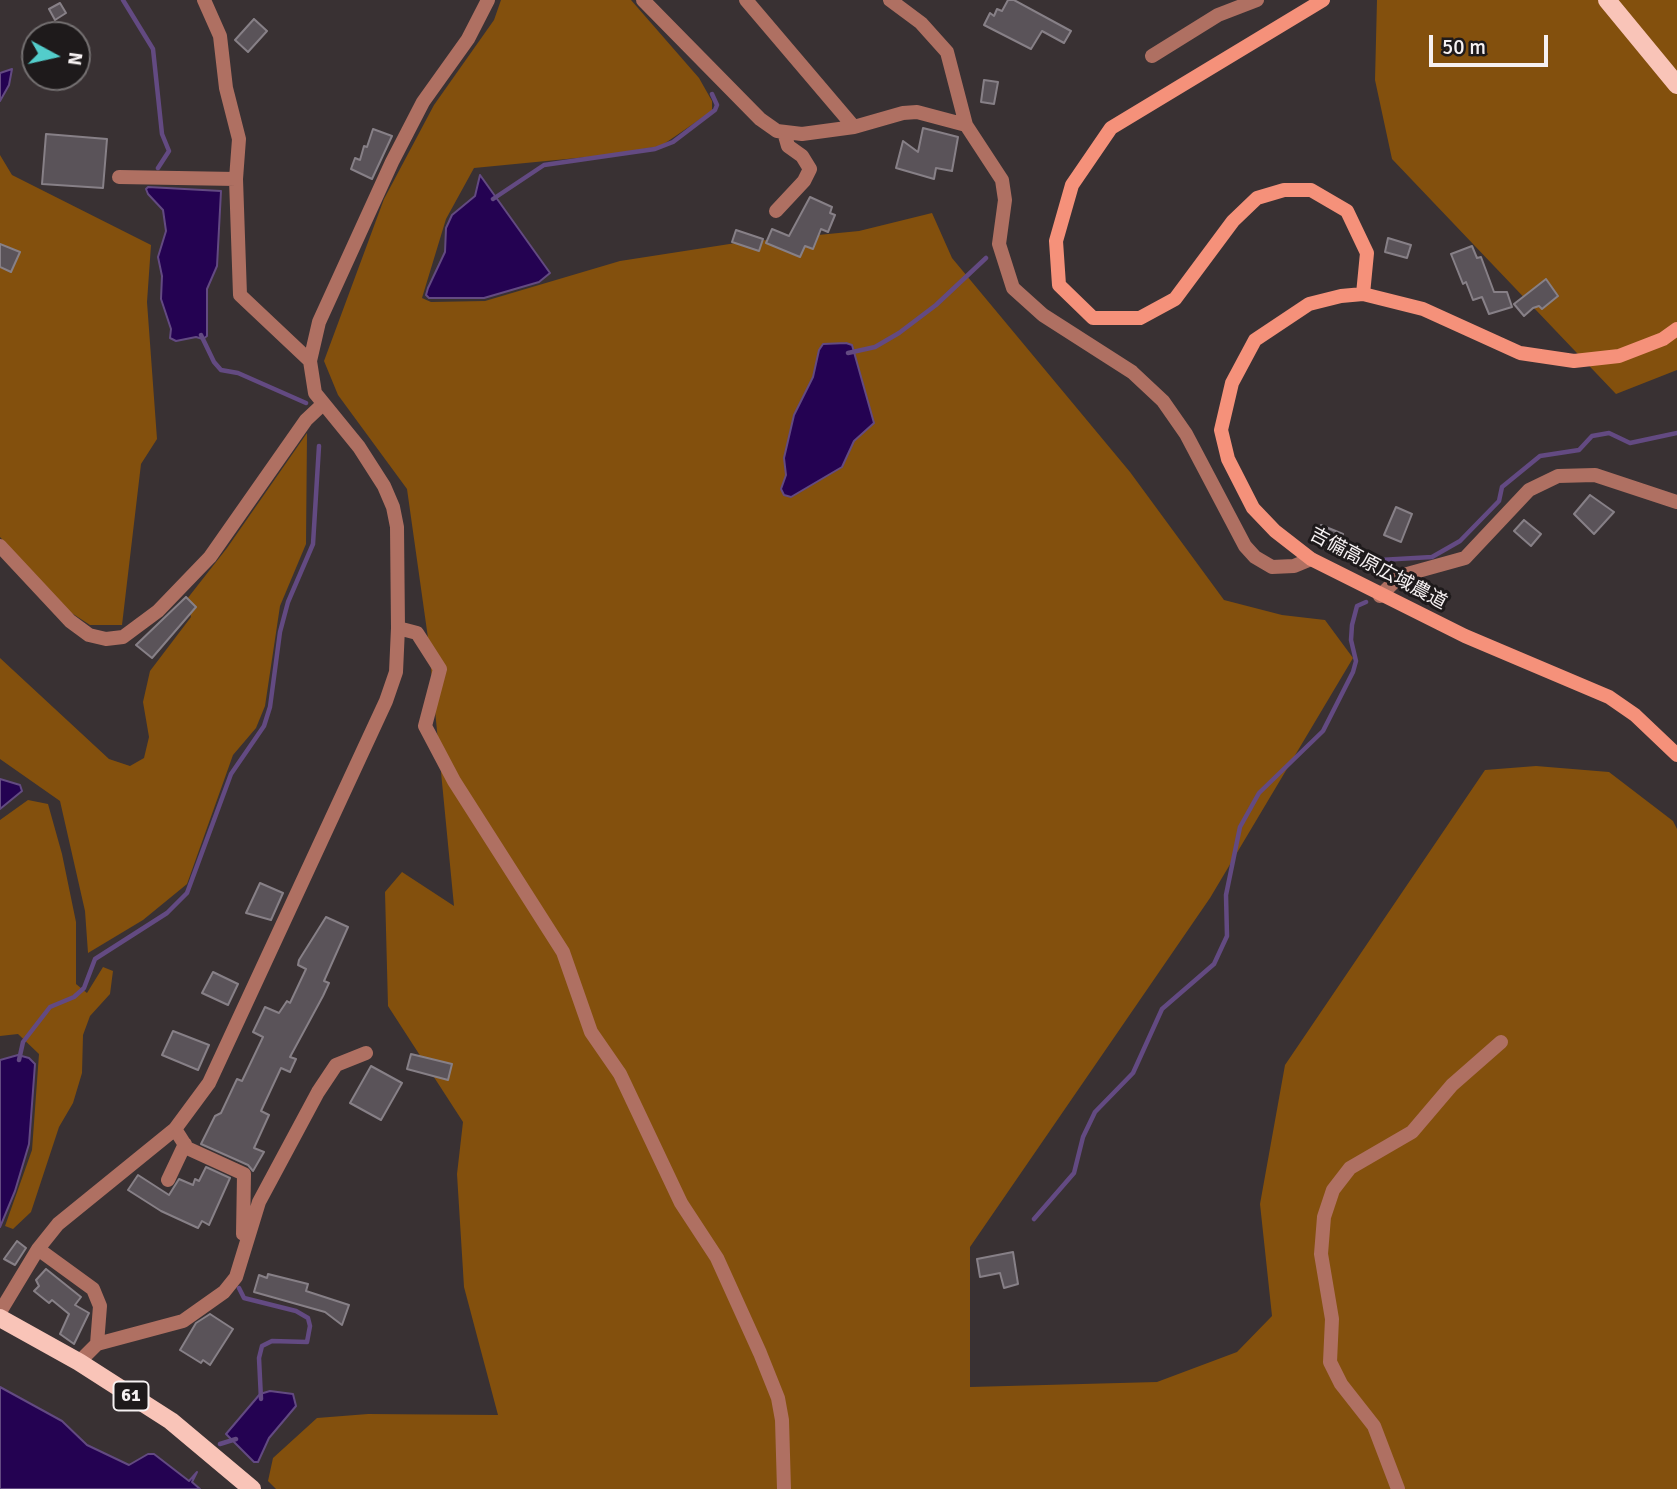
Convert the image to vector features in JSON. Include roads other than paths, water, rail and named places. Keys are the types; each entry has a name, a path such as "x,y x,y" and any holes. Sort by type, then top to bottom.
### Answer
{"main road":[{"path":"1607,0 1677,85"},
{"name":"61","path":"0,1315 171,1421 252,1489"}],"street":[{"path":"204,0 220,36 226,88 239,139 236,179 240,295 310,361"},
{"path":"0,1315 38,1249 58,1224 175,1129 209,1083 386,701 396,672 398,628 397,527 393,508 384,486 359,447 323,404 311,378 310,361 319,321 392,162 423,102 468,39 488,0"},
{"path":"643,0 760,119 784,132 802,134 854,127 903,113 917,112 966,125"},
{"path":"746,0 854,127"},
{"path":"890,0 921,23 947,52 966,125 1002,180 1005,200 999,244 1013,288 1035,310 1132,372 1163,401 1186,434 1245,546 1255,556 1272,567 1294,566 1311,559"},
{"path":"1152,56 1206,22 1257,0"},
{"path":"1323,0 1111,128 1072,185 1056,241 1059,285 1093,318 1140,318 1175,299 1233,221 1257,198 1284,190 1311,190 1347,211 1367,253 1363,294"},
{"path":"776,211 804,181 810,169 802,156 788,146 784,132"},
{"path":"120,177 236,179"},
{"name":"吉備高原広域農道","path":"1677,329 1663,339 1619,356 1574,361 1520,353 1423,309 1363,294 1341,296 1309,304 1255,340 1232,383 1221,430 1228,459 1253,508 1275,531 1311,559 1380,596 1465,636 1609,697 1635,715 1677,755"},
{"path":"0,545 70,621 89,635 106,639 124,637 158,611 210,556 306,420 323,404"},
{"path":"1380,596 1400,576 1465,558 1529,490 1558,476 1595,475 1677,502"},
{"path":"398,628 417,633 440,669 425,726 454,781 562,952 591,1032 620,1073 681,1203 716,1258 760,1353 778,1398 782,1420 783,1489"},
{"path":"1398,1489 1374,1426 1341,1384 1330,1362 1332,1319 1321,1254 1324,1217 1333,1190 1350,1168 1412,1132 1452,1085 1501,1042"},
{"path":"79,1362 97,1344 183,1321 230,1284 236,1277 259,1202 318,1092 336,1065 366,1054"},
{"path":"175,1129 184,1144 244,1174 243,1248"},
{"path":"168,1180 184,1144"},
{"path":"38,1249 93,1289 100,1306 97,1344"}],"waterway":[{"path":"123,0 153,49 162,134 169,151 158,168"},
{"path":"493,199 544,165 655,149 673,142 715,110 717,105 712,94"},
{"path":"848,353 875,347 899,333 936,305 986,258"},
{"path":"201,335 214,362 221,370 238,373 306,403"},
{"path":"1380,560 1432,557 1460,541 1499,501 1502,487 1540,456 1579,450 1592,436 1609,433 1630,443 1677,433"},
{"path":"19,1060 23,1042 50,1007 74,997 84,988 95,959 167,913 187,893 231,774 264,726 270,707 280,632 288,602 313,544 319,446"},
{"path":"1034,1219 1074,1173 1083,1137 1095,1112 1133,1073 1162,1009 1214,964 1227,936 1226,895 1240,827 1259,793 1323,731 1353,672 1356,661 1351,640 1352,625 1357,606 1366,602"},
{"path":"239,1288 244,1298 296,1311 308,1318 310,1326 307,1342 272,1341 262,1346 259,1358 261,1399"},
{"path":"220,1444 236,1439"}]}
